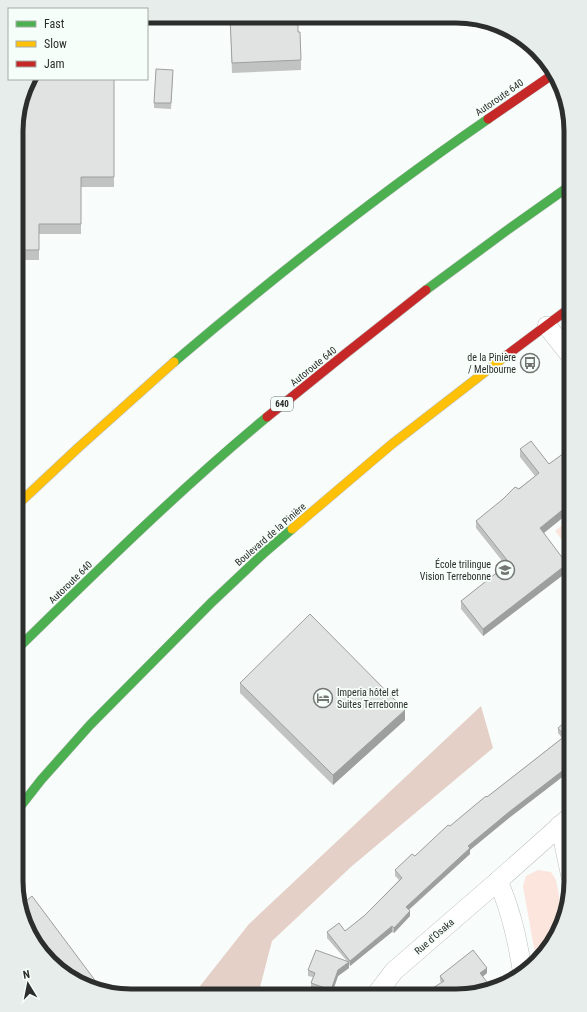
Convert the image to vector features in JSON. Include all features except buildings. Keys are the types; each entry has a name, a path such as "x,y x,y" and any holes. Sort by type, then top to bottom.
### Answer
{"main road":[{"name":"Autoroute 640","path":"23,500 134,397 245,302 396,184 549,76"},
{"name":"Autoroute 640","path":"23,643 128,540 269,416 419,295 564,190"},
{"name":"Boulevard de la Pinière","path":"23,803 41,780 90,725 205,609 264,553 392,444 485,371 564,313"}],"street":[{"path":"547,326 564,347"},
{"name":"Rue d'Osaka","path":"381,989 394,971 564,822"},
{"path":"498,881 506,899 512,920 522,967"}],"shaded area":[{"path":"564,524 564,542 555,531"},
{"path":"481,706 493,748 352,866 272,941 260,989 198,989 249,924"},
{"path":"538,870 551,872 556,880 561,906 553,929 546,941 535,954 523,886 526,876"}],"traffic: fast":[{"path":"174,362 250,298 328,236 447,147 488,119"},
{"path":"426,290 564,190"},
{"path":"23,643 108,560 202,473 267,417"},
{"path":"23,803 41,780 90,725 211,603 292,529"}],"traffic: slow":[{"path":"292,529 392,444 507,355"},
{"path":"23,499 174,362"}],"traffic: jam":[{"path":"488,119 550,77"},
{"path":"267,417 426,290"},
{"path":"507,355 564,312"}],"place":[{"name":"de la Pinière / Melbourne","path":"530,363"},
{"name":"École trilingue Vision Terrebonne","path":"505,570"},
{"name":"Imperia hôtel et Suites Terrebonne","path":"323,698"}]}
